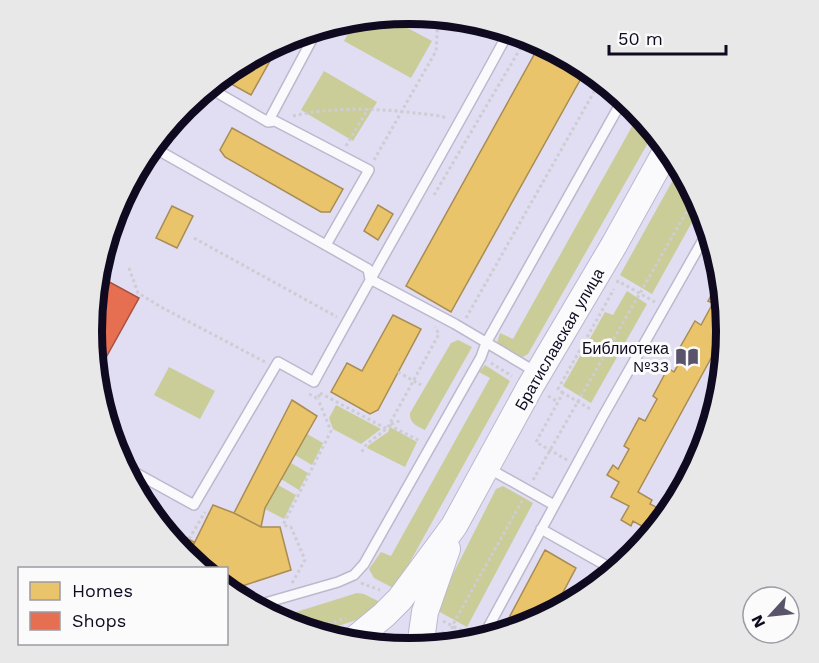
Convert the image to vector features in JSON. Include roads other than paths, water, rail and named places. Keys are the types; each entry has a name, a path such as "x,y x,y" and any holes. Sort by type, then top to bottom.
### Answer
{"main road":[{"name":"Братиславская улица","path":"360,635 400,599 454,526 538,373 663,157"},
{"name":"Братиславская улица","path":"421,638 425,612 454,526"}],"lane":[{"path":"137,474 194,505 278,362 314,382 505,39"},
{"path":"271,122 312,40"},
{"path":"217,92 271,122 369,170 326,245"},
{"path":"265,603 338,582 354,575 364,564 619,106"},
{"path":"161,152 368,270 370,279 538,373"},
{"path":"487,629 540,529 703,240"},
{"path":"486,466 554,505"},
{"path":"540,529 608,566"}],"place":[{"name":"Библиотека №33","path":"687,357"}]}
